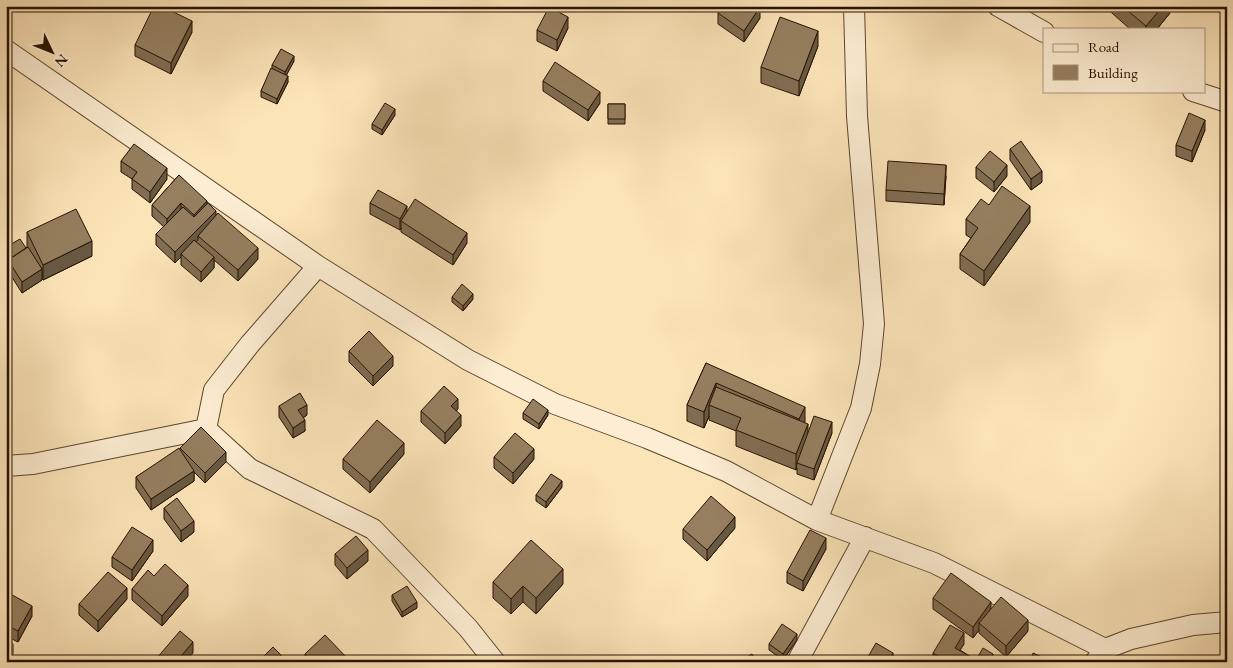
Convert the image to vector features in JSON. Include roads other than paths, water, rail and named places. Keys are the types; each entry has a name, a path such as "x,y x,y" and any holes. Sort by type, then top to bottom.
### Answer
{"street":[{"path":"817,520 861,408 870,364 874,324 857,116 854,6"},
{"path":"998,6 1043,31"},
{"path":"6,50 318,266 468,360 555,404 647,438 726,471 817,520 934,562 1100,655 1131,639 1193,625 1227,622"},
{"path":"1196,92 1227,102"},
{"path":"206,429 214,390 250,344 318,266"},
{"path":"6,466 33,464 206,429"},
{"path":"206,429 250,469 373,529 468,628 495,662"},
{"path":"797,662 866,537"}]}
